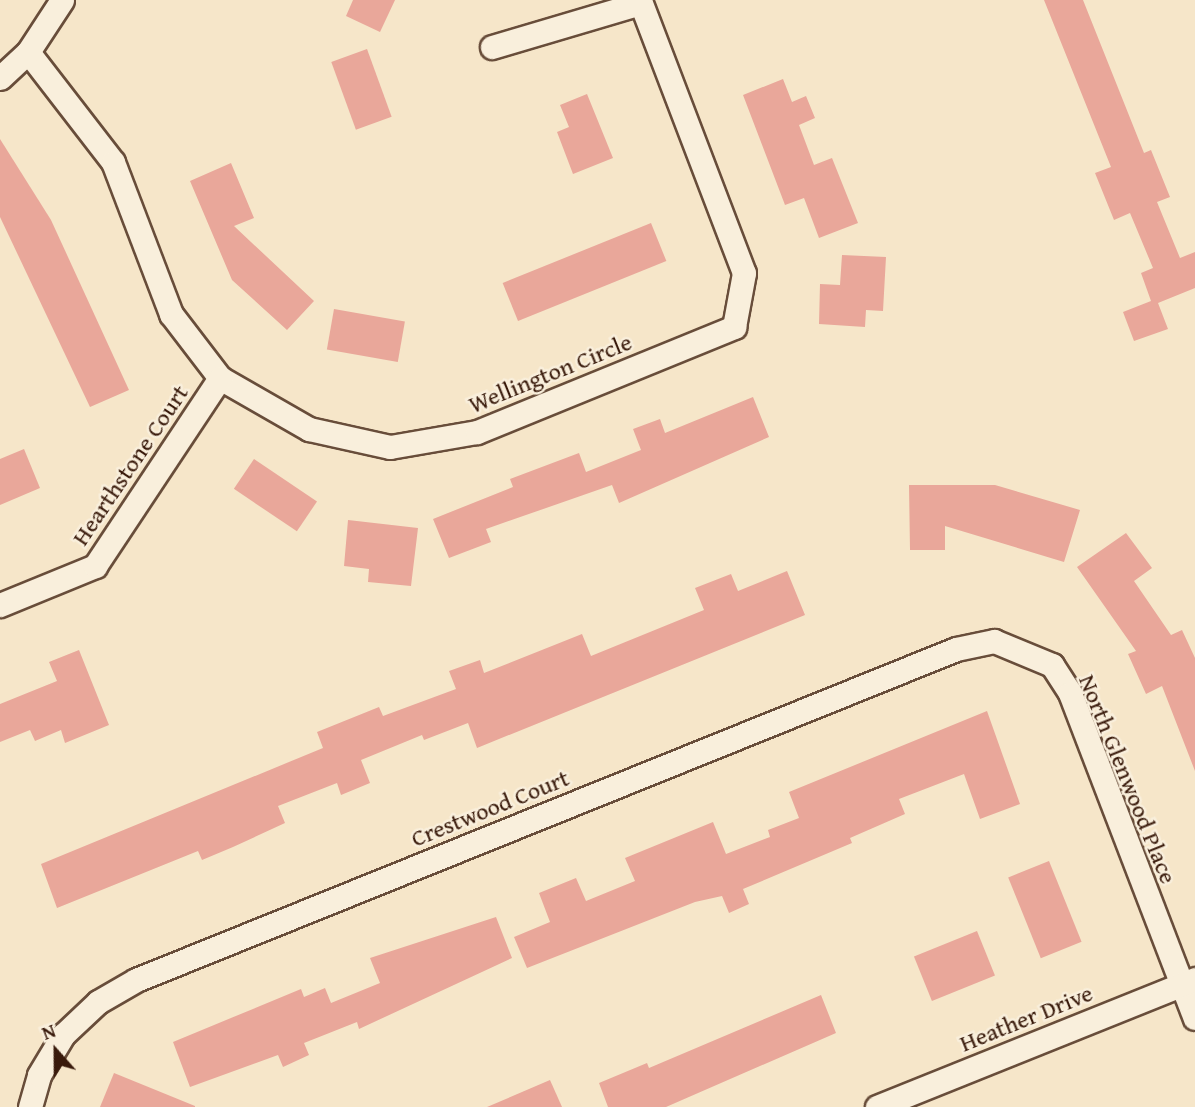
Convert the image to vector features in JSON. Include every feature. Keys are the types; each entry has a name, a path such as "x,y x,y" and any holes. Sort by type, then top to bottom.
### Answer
{"street":[{"path":"0,78 28,52 62,0"},
{"path":"492,47 640,2"},
{"name":"Wellington Circle","path":"28,52 113,162 172,314 220,378 309,429 390,447 477,432 734,327 744,273 640,2"},
{"name":"Hearthstone Court","path":"0,605 95,566 220,378"},
{"name":"Crestwood Court","path":"30,1107 39,1075 64,1035 98,1002 136,980 956,649 993,642 1027,651"},
{"name":"North Glenwood Place","path":"1027,651 1052,665 1070,693 1188,981 1195,1018"},
{"name":"Heather Drive","path":"877,1107 1188,981"}],"building":[{"path":"353,0 395,0 380,32 346,16"},
{"path":"1044,0 1083,0 1144,153 1151,150 1170,197 1157,202 1180,258 1195,252 1195,288 1158,303 1168,329 1134,341 1123,312 1151,301 1141,273 1153,268 1130,213 1114,220 1095,173 1111,167"},
{"path":"367,49 392,117 356,130 331,62"},
{"path":"783,79 792,102 806,96 815,118 799,125 814,165 832,158 858,223 819,238 804,198 785,205 743,95"},
{"path":"587,94 613,158 573,174 557,132 569,127 560,105"},
{"path":"0,139 51,220 129,390 90,407 0,217"},
{"path":"231,163 254,218 234,226 314,301 287,330 232,280 190,181"},
{"path":"651,223 666,261 518,321 503,283"},
{"path":"842,255 886,257 883,311 866,310 865,327 819,324 820,284 840,285"},
{"path":"334,309 405,322 398,362 327,349"},
{"path":"753,397 769,437 619,503 612,485 486,529 491,542 449,558 433,519 513,487 510,479 579,453 586,472 641,450 633,429 660,419 665,433"},
{"path":"24,449 40,488 0,505 0,459"},
{"path":"254,459 317,501 297,531 234,489"},
{"path":"909,485 995,485 1080,510 1064,562 945,526 945,550 910,550"},
{"path":"348,520 418,528 411,586 368,582 369,569 344,566"},
{"path":"1126,533 1152,568 1134,581 1171,635 1182,630 1195,658 1195,771 1162,686 1146,694 1128,654 1136,651 1077,567"},
{"path":"787,571 805,615 477,748 468,723 424,740 422,735 361,760 370,783 341,795 337,783 278,806 285,823 233,847 202,860 198,851 57,908 41,864 323,748 317,732 379,707 383,716 456,689 449,671 480,660 484,673 582,634 591,656 704,610 695,588 731,574 738,591"},
{"path":"79,650 109,725 65,743 61,730 35,741 30,730 0,742 0,704 57,681 49,662"},
{"path":"987,711 1020,804 980,819 964,774 899,799 905,814 850,838 852,843 743,889 749,904 729,913 722,896 695,902 527,968 514,937 550,922 539,893 576,878 586,901 635,881 625,858 713,822 726,854 770,837 768,830 799,818 789,792"},
{"path":"1049,861 1082,942 1041,958 1008,877"},
{"path":"496,917 512,958 359,1029 357,1022 304,1043 309,1055 283,1067 278,1055 190,1087 173,1042 301,989 304,997 325,988 331,1003 380,983 370,958"},
{"path":"977,931 995,976 932,1001 914,956"},
{"path":"821,995 836,1033 666,1107 608,1107 599,1083 647,1063 649,1068"},
{"path":"114,1073 195,1106 195,1107 100,1107"},
{"path":"550,1080 562,1107 487,1107"}]}
